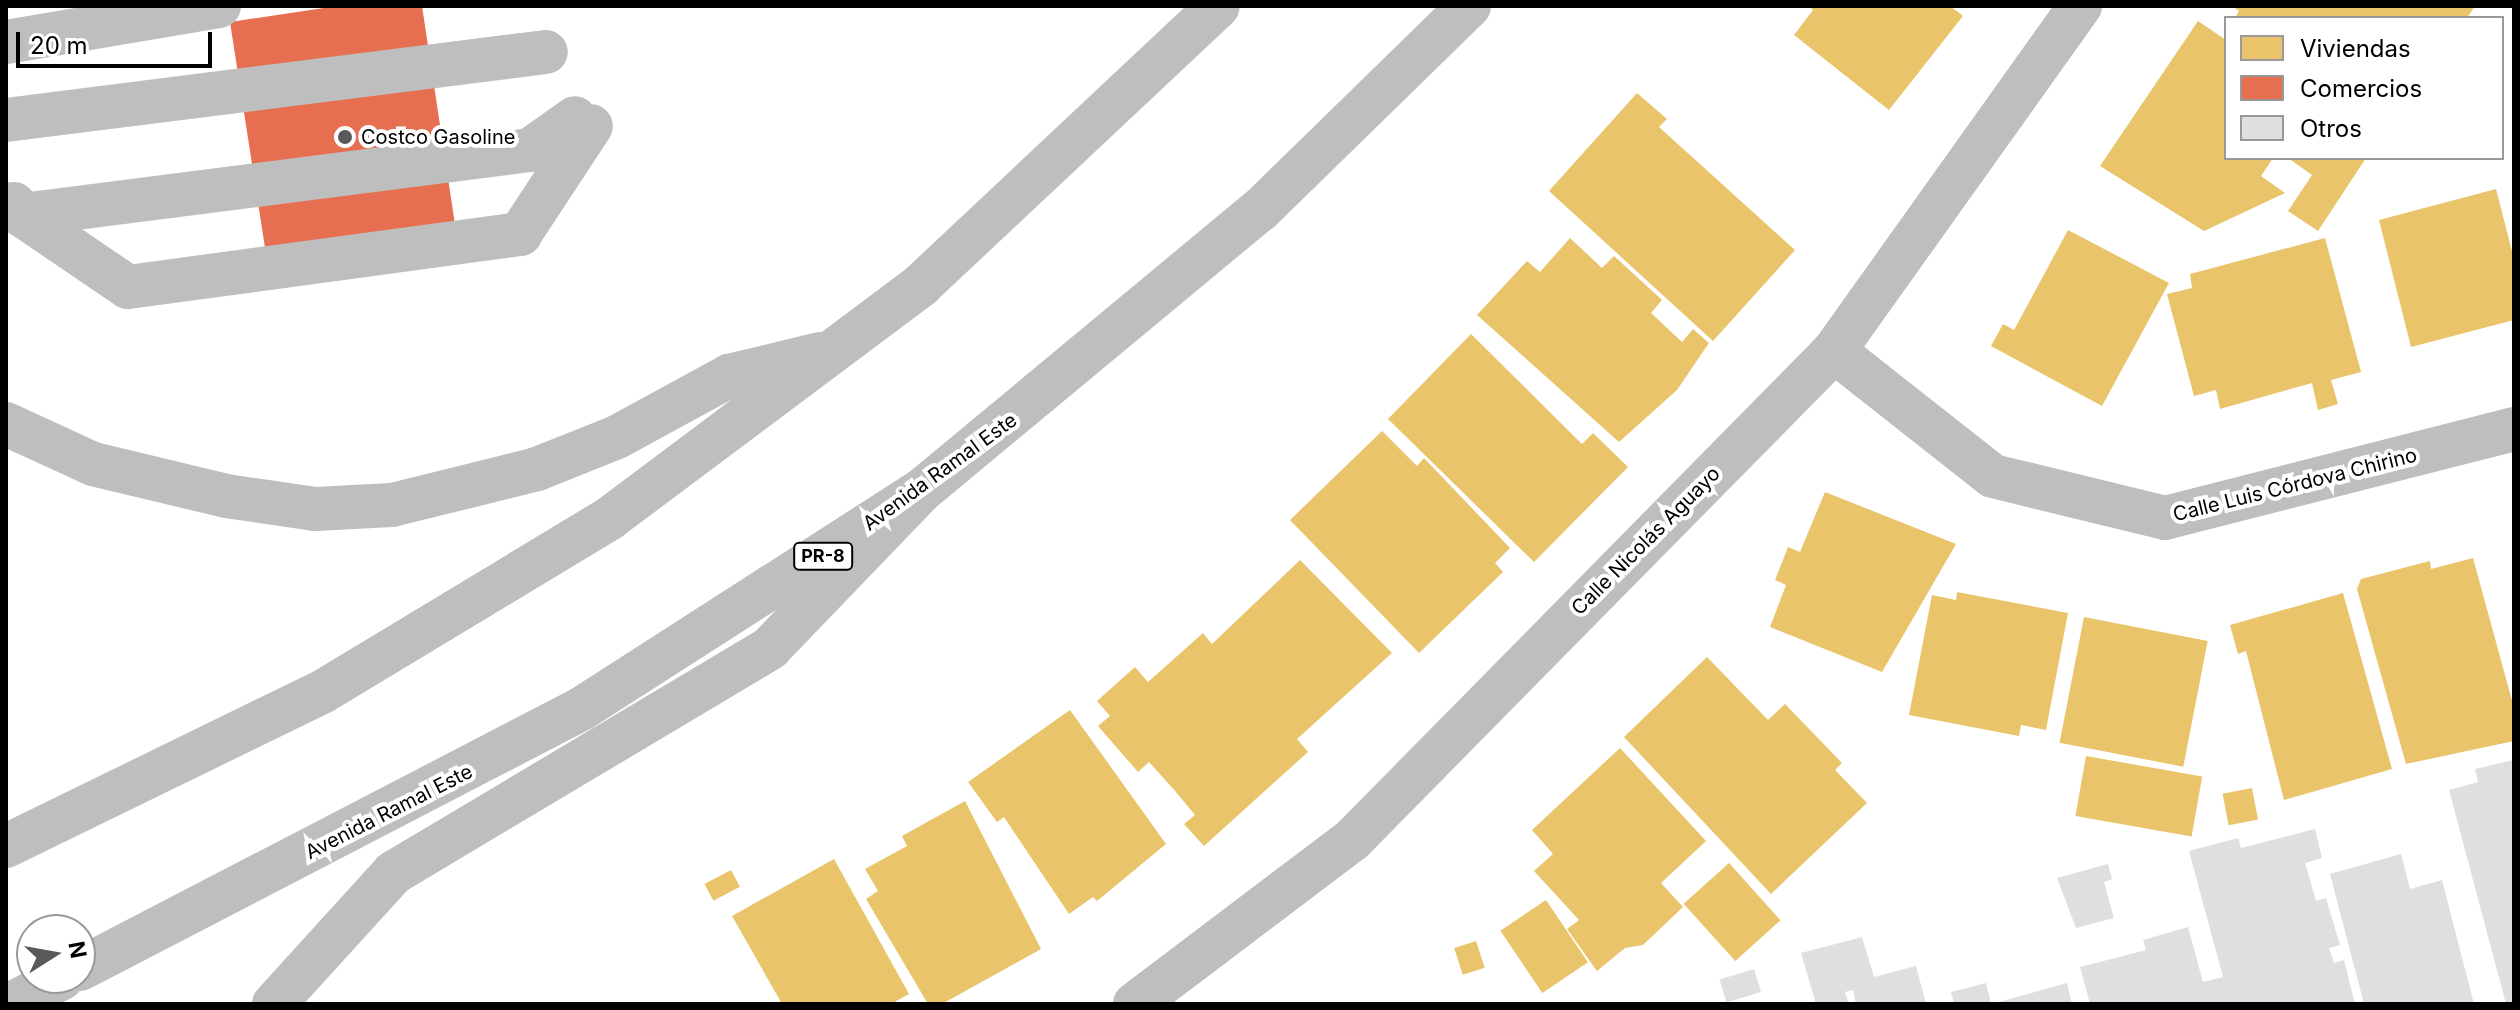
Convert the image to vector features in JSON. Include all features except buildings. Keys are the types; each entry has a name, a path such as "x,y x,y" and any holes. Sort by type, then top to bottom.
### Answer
{"main road":[{"path":"6,42 219,6"},
{"path":"6,846 322,692 490,596 610,518 838,350 1025,192 1218,6"},
{"name":"Avenida Ramal Este","path":"96,961 581,709 921,491 1260,210 1469,6"},
{"name":"Calle Nicolás Aguayo","path":"1135,1004 1352,840 1834,351 2080,6"},
{"path":"6,120 546,52"},
{"path":"583,122 520,234 128,287 14,204 530,150 583,122"},
{"path":"6,424 93,464 212,493 315,509 392,505 537,469 617,437 729,376 838,350"},
{"name":"Calle Luis Córdova Chirino","path":"1834,351 1993,476 2165,518 2514,429"},
{"path":"274,1004 393,873 770,648 921,491"},
{"path":"11,1004 31,994"}],"place":[{"name":"Costco Gasoline","path":"345,137"}]}
